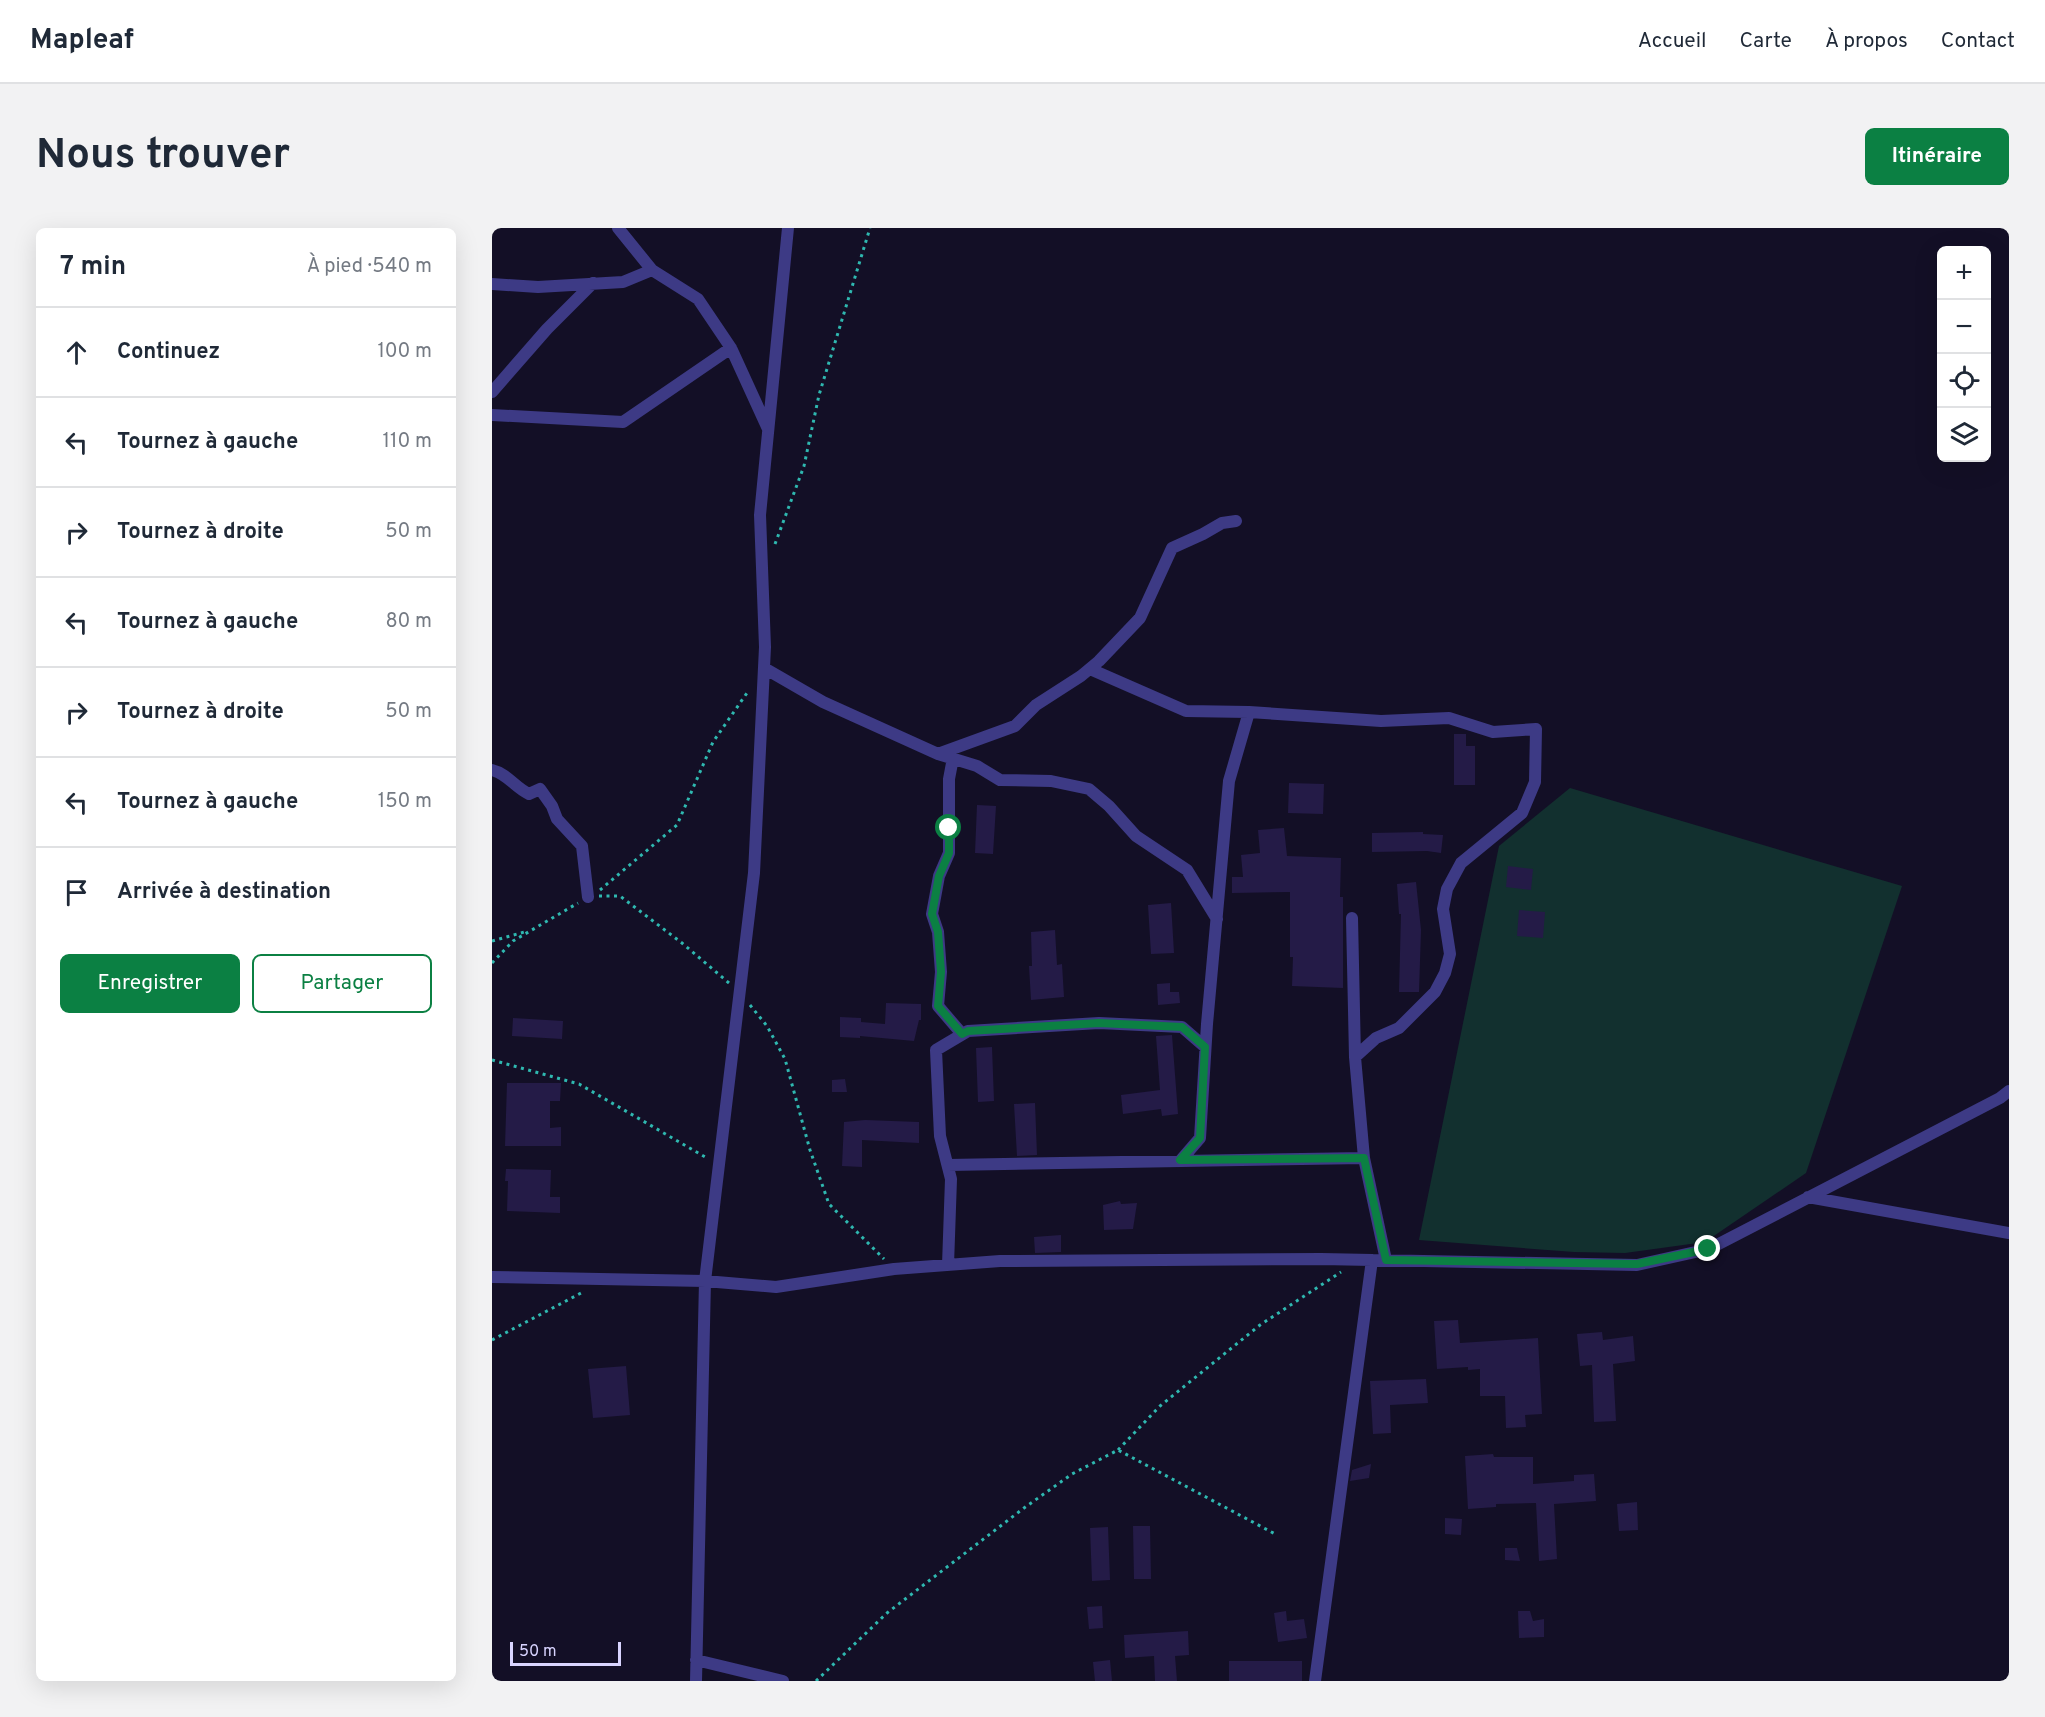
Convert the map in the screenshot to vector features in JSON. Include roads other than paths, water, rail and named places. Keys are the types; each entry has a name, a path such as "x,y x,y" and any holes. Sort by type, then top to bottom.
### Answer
{"street":[{"path":"618,228 652,270 698,299 731,348 769,430"},
{"path":"696,1681 705,1281 754,873 765,646 760,515 788,228"},
{"path":"492,284 538,287 623,282 652,270"},
{"path":"492,392 547,329 593,283"},
{"path":"492,415 623,422 731,348"},
{"path":"938,754 1015,726 1036,705 1090,669 1140,618 1172,548 1222,523 1236,521"},
{"path":"764,668 823,702 938,754 977,766 1000,780 1051,782 1089,789 1109,806 1136,836 1187,870 1216,919"},
{"path":"1090,669 1186,711 1249,712 1381,721 1449,718 1493,732 1536,729 1535,782 1522,813 1461,863 1447,889 1443,909 1450,954 1435,992 1399,1028 1376,1038 1355,1057"},
{"path":"1180,1160 1200,1138 1205,1047 1229,781 1249,712"},
{"path":"953,758 950,779 949,853 939,876 932,914 938,932 941,972 938,1006 962,1034"},
{"path":"492,770 502,772 518,789 529,794 540,789 552,806 557,819 582,846 588,897"},
{"path":"1352,918 1355,1057 1364,1158 1386,1260"},
{"path":"948,1265 951,1179 940,1136 936,1050 968,1031 1099,1023 1182,1027 1205,1047"},
{"path":"492,1277 705,1281 776,1287 894,1269 1000,1262 1386,1260 1637,1264 1708,1249 2000,1098 2009,1091"},
{"path":"948,1165 1364,1158"},
{"path":"1808,1197 2008,1232"},
{"path":"1315,1681 1372,1260"},
{"path":"696,1660 783,1681"}]}
